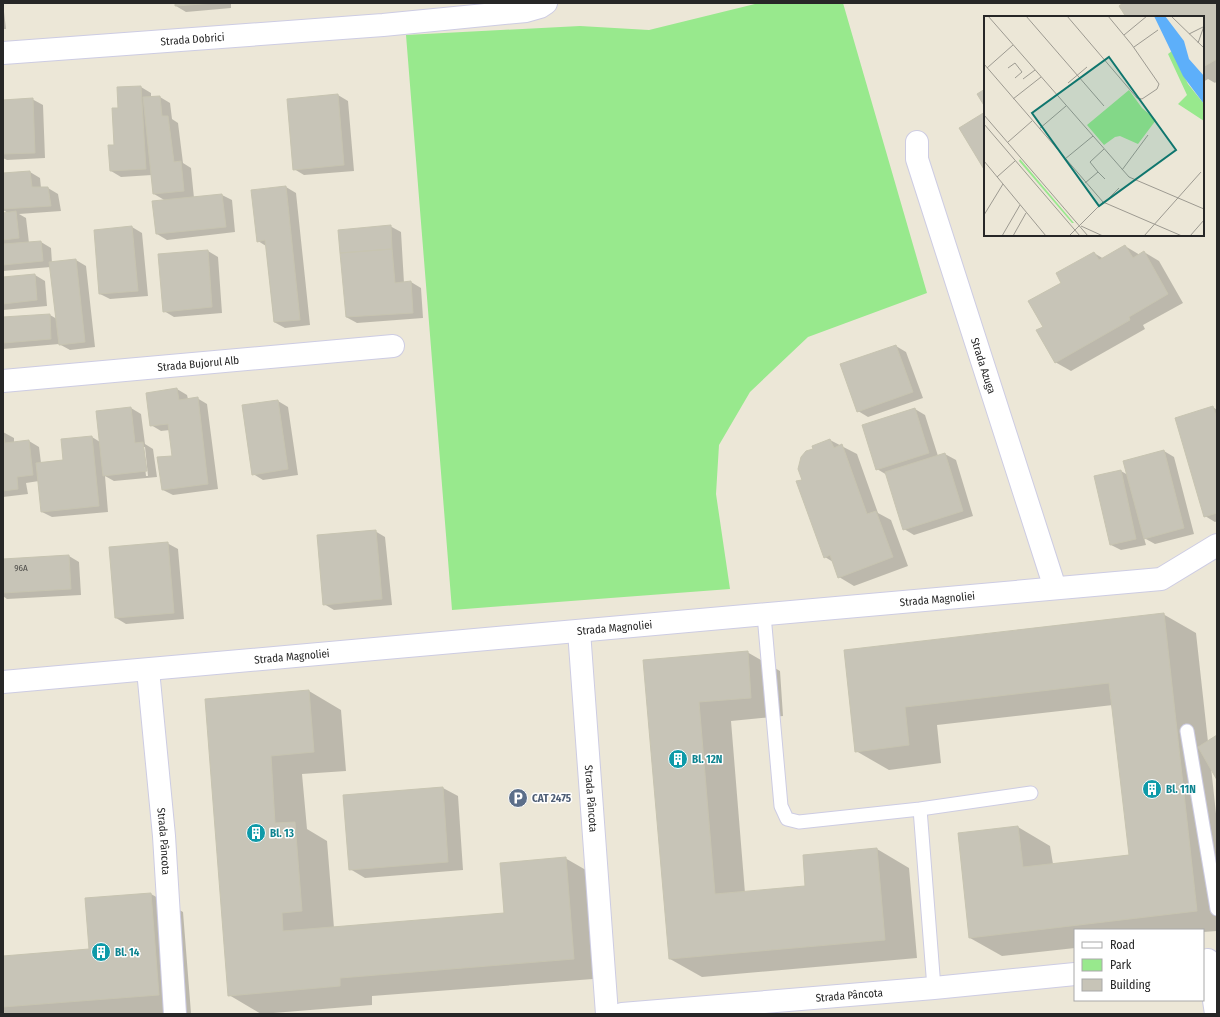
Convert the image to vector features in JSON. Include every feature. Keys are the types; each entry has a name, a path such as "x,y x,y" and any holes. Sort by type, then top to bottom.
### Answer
{"street":[{"name":"Strada Dobrici","path":"3,53 383,25 526,11 540,8 546,3"},
{"name":"Strada Azuga","path":"917,142 917,159 1055,588"},
{"name":"Strada Bujorul Alb","path":"3,381 393,346"},
{"name":"Strada Magnoliei","path":"3,682 1161,579 1217,545"},
{"name":"Strada Pâncota","path":"579,631 607,1014"},
{"name":"Strada Pâncota","path":"148,670 164,836 175,1014"},
{"path":"1209,956 1216,1014"},
{"name":"Strada Pâncota","path":"622,1014 934,988 1074,974"}],"lane":[{"path":"764,615 781,806 787,819 799,822 920,809 1031,793"},
{"path":"1187,731 1217,909"},
{"path":"920,809 934,988"}],"green space":[{"path":"759,3 843,3 927,293 808,337 750,392 719,445 716,494 730,589 452,610 406,35 580,26 649,30"}],"building":[{"path":"175,3 216,3 175,6"},
{"path":"1123,3 1217,3 1217,59 1204,66 1204,16 1125,16 1119,6"},
{"path":"141,86 146,169 110,171 108,145 114,145 112,108 118,108 117,87"},
{"path":"984,90 984,105 977,94"},
{"path":"338,94 344,165 293,170 287,99"},
{"path":"160,96 162,116 168,116 174,162 181,161 184,191 153,194 143,97"},
{"path":"33,98 35,153 3,154 3,100"},
{"path":"984,113 984,169 959,128"},
{"path":"30,171 32,187 48,187 51,206 3,209 3,173"},
{"path":"286,186 300,320 274,322 265,240 257,242 251,190"},
{"path":"222,194 226,227 156,234 152,201"},
{"path":"16,211 19,238 3,240 3,213"},
{"path":"391,225 392,249 340,253 338,230"},
{"path":"132,226 138,291 99,294 94,230"},
{"path":"41,241 43,261 3,265 3,244"},
{"path":"1125,245 1133,258 1144,251 1168,294 1129,317 1130,320 1055,363 1036,330 1043,327 1028,301 1061,283 1056,273 1094,252 1099,260"},
{"path":"392,249 395,283 411,281 413,313 346,317 340,253"},
{"path":"208,250 212,307 163,312 158,254"},
{"path":"76,259 85,342 59,345 49,262"},
{"path":"35,274 37,300 3,304 3,277"},
{"path":"50,314 51,339 3,343 3,317"},
{"path":"896,345 913,392 857,412 840,364"},
{"path":"177,388 179,400 198,397 208,484 162,490 157,457 172,456 168,424 150,426 146,393"},
{"path":"278,400 288,469 252,475 242,405"},
{"path":"1213,406 1217,419 1217,513 1204,517 1175,418"},
{"path":"131,407 135,443 143,442 147,471 103,476 96,411"},
{"path":"915,408 929,453 876,470 862,425"},
{"path":"3,431 5,443 29,440 33,475 17,477 18,489 3,491"},
{"path":"92,436 99,506 41,512 36,463 63,460 61,439"},
{"path":"830,439 834,448 842,444 867,514 876,511 893,557 838,578 830,555 824,558 796,481 802,480 798,469 801,457 806,451 813,449 812,446"},
{"path":"1164,450 1184,528 1144,539 1123,461"},
{"path":"945,453 963,511 903,530 885,472"},
{"path":"1121,470 1136,539 1110,545 1094,476"},
{"path":"376,530 382,599 323,605 317,535"},
{"path":"168,542 174,613 115,618 109,547"},
{"path":"69,555 71,589 3,593 3,559"},
{"name":"Bl. 11N","path":"1164,613 1197,911 969,938 958,833 1018,826 1023,867 1129,855 1109,683 905,707 909,745 855,752 844,650"},
{"name":"Bl. 12N","path":"748,651 751,698 699,702 715,894 805,886 803,855 877,848 885,940 669,959 643,660"},
{"name":"Bl. 13","path":"309,690 314,752 271,756 275,823 295,822 302,911 282,913 283,931 504,913 500,863 566,857 574,959 340,978 340,986 228,996 205,699"},
{"path":"1217,735 1217,780 1198,747"},
{"path":"443,787 448,862 349,870 343,795"},
{"name":"Bl. 14","path":"151,893 159,995 3,1007 3,956 89,949 85,898"}],"place":[{"name":"Bl. 12N","path":"678,759"},
{"name":"Bl. 11N","path":"1152,789"},
{"name":"CAT 2475","path":"518,798"},
{"name":"Bl. 13","path":"256,833"},
{"name":"Bl. 14","path":"101,952"}]}
